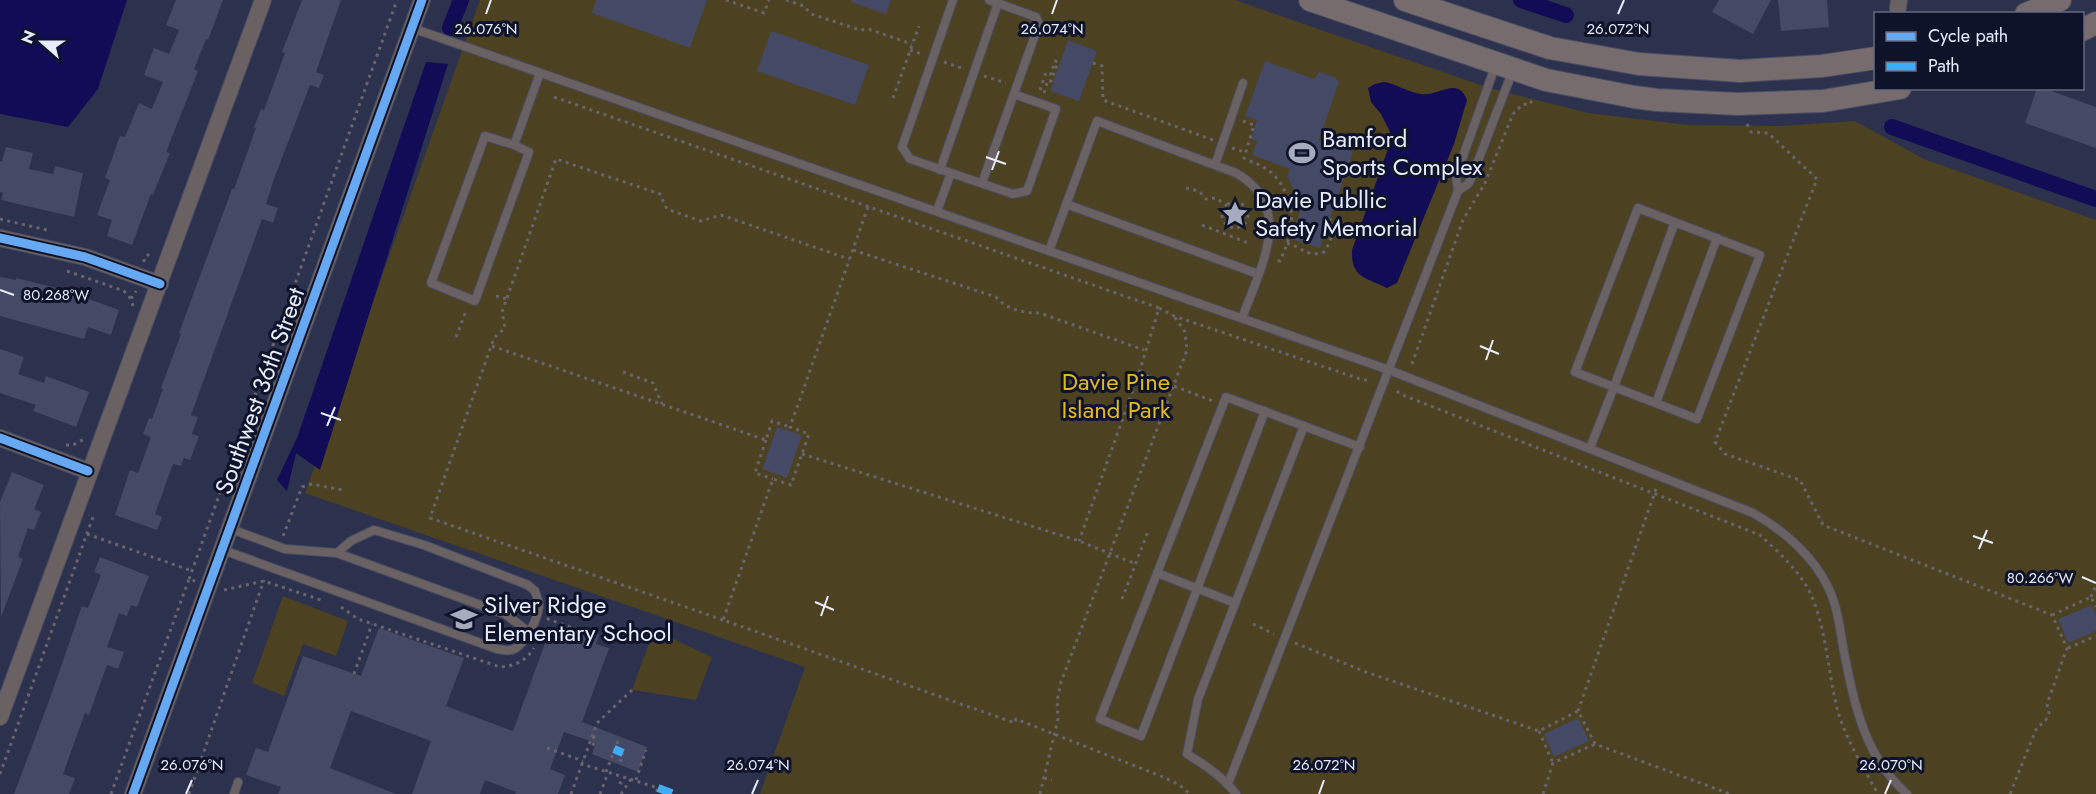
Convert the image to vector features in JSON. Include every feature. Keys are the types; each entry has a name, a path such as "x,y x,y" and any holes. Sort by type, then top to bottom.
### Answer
{"main road":[{"path":"1310,0 1546,80 1634,97 1738,104 1823,101 1888,90"},
{"path":"1405,0 1550,48 1639,64 1740,71 1822,66 1874,58"},
{"path":"2031,12 2060,0"}],"street":[{"path":"0,717 88,471 160,284 263,0"},
{"name":"Southwest 36th Street","path":"133,794 422,0"},
{"path":"0,238 85,257 160,284"},
{"path":"0,438 88,471"}],"lane":[{"path":"953,0 902,147 910,159 940,170 1013,194 1027,191 1056,109 1014,94"},
{"path":"940,170 994,1 1036,17 1039,24 982,183"},
{"path":"412,28 1389,370 1753,513 1776,526 1796,545 1819,571 1830,590 1853,701 1866,736 1883,769 1907,794"},
{"path":"1228,784 1458,191 1456,176 1505,66"},
{"path":"1458,191 1472,179 1505,66"},
{"path":"514,145 540,73"},
{"path":"1215,165 1244,83"},
{"path":"1049,251 1097,121 1244,177 1260,193 1270,222 1270,233 1242,318"},
{"path":"485,136 514,145 529,152 475,301 431,283 485,136"},
{"path":"937,211 951,173"},
{"path":"1066,204 1258,274"},
{"path":"1638,208 1676,222 1760,255 1697,419 1575,372 1638,208"},
{"path":"1590,448 1676,222"},
{"path":"1656,403 1717,238"},
{"path":"1265,411 1141,736 1100,719 1226,397 1265,411 1360,447"},
{"path":"1236,794 1209,768 1187,754 1198,699 1304,426"},
{"path":"231,528 276,547 337,553 505,614 529,632"},
{"path":"223,550 496,649 507,651 515,648 529,632 539,604 535,591 528,585 424,545 374,530 351,541 337,553"},
{"path":"1157,573 1235,603"},
{"path":"234,794 238,782"}],"path":[{"path":"189,579 397,0"},
{"path":"726,0 764,13 768,0"},
{"path":"786,0 804,6 810,14 861,30 868,28 912,44"},
{"path":"893,98 918,26"},
{"path":"910,50 924,55"},
{"path":"941,61 965,69"},
{"path":"1038,95 1046,72 1051,74 1055,61 1058,62 1052,82 1048,80 1047,84"},
{"path":"1093,63 1102,66 1103,100 1217,142"},
{"path":"983,75 1008,84"},
{"path":"554,97 1159,308 1174,316 1370,381"},
{"path":"1412,364 1463,220 1485,183 1513,114 1523,104 1529,105 1534,98"},
{"path":"1747,124 1750,132 1768,133 1817,179 1715,442 1725,454 1800,480 1823,525 2052,615 2067,648 2047,704 2049,713 2045,722 2037,727 2010,794"},
{"path":"1228,146 1244,152"},
{"path":"849,259 721,215 701,221 667,209 660,194 556,159 502,312 505,328 494,339 430,518 1015,723 1016,719 1055,732 1163,777 1178,784 1190,794"},
{"path":"1186,188 1199,191 1206,199 1216,198 1227,206"},
{"path":"1232,202 1240,203 1248,212 1245,224 1236,228 1229,227 1223,220 1223,212 1232,202"},
{"path":"790,427 868,207"},
{"path":"1287,243 1296,245 1302,251 1310,254 1324,252 1334,229 1334,222 1330,219"},
{"path":"1202,225 1248,243"},
{"path":"1236,228 1237,239"},
{"path":"853,250 996,297 1003,305 1026,313 1040,313 1145,350"},
{"path":"58,268 108,284 124,291 131,299"},
{"path":"496,296 507,299"},
{"path":"456,337 470,298"},
{"path":"1079,541 1139,373 1159,308"},
{"path":"1040,794 1058,719 1058,692 1187,345 1185,332 1174,316"},
{"path":"492,346 766,440"},
{"path":"623,372 653,383 662,404"},
{"path":"1139,373 1205,397"},
{"path":"1400,391 1760,535 1782,555 1805,582 1819,618 1839,715 1856,755 1878,794"},
{"path":"772,421 809,434 791,485 755,473 766,440 772,421"},
{"path":"802,454 1079,541 1136,564"},
{"path":"1293,642 1366,672 1539,731 1578,711 1660,475"},
{"path":"723,620 773,479"},
{"path":"276,547 283,536 302,487 312,484 342,490"},
{"path":"1122,599 1149,530"},
{"path":"87,534 192,571"},
{"path":"189,794 269,567"},
{"path":"2052,615 2091,597 2096,585"},
{"path":"2091,597 2096,608"},
{"path":"354,674 372,624"},
{"path":"1253,624 1276,635"},
{"path":"2067,648 2096,636"},
{"path":"571,794 597,723 632,690"},
{"path":"1578,711 1595,744 1730,794"},
{"path":"1539,731 1553,763 1543,794"},
{"path":"592,736 595,737 592,748 594,749"},
{"path":"600,794 618,741 616,740"},
{"path":"1553,763 1595,744"},
{"path":"547,748 623,778 658,788 656,794"},
{"path":"636,780 646,750"},
{"path":"622,761 620,760 623,753"},
{"path":"618,782 621,783 623,778"},
{"path":"1044,778 1052,780"},
{"path":"621,794 631,779"}],"green space":[{"name":"Davie Pine Island Park","path":"480,0 1235,0 1489,88 1589,113 1687,125 1779,126 1855,121 1924,159 2096,220 2096,794 760,794 805,667 305,493"},
{"path":"283,596 348,621 336,656 303,644 284,696 252,683"},
{"path":"654,630 712,657 696,700 632,690"}],"shaded area":[{"path":"0,0 127,0 98,89 68,127 0,114"},
{"path":"426,62 448,64 320,470 296,453 287,491 277,480 297,438"},
{"path":"1384,82 1421,94 1458,89 1467,100 1454,144 1397,283 1387,288 1361,275 1352,259 1352,250 1389,146 1390,132 1381,114 1371,102 1368,88"}],"building":[{"path":"176,0 223,0 194,69 198,71 166,152 170,153 153,195 151,194 132,245 107,236 112,220 97,215 110,180 105,178 120,136 125,137 139,103 152,109 163,82 144,75 154,48 169,54 179,30 166,25"},
{"path":"302,0 341,0 316,72 324,75 319,88 310,85 275,176 266,204 278,208 273,223 262,219 191,415 198,417 192,434 199,436 190,460 184,458 181,466 173,464 155,514 162,517 157,530 115,515 130,470 138,473 151,437 143,434 149,418 152,419 163,389 161,388 181,334 179,333 232,189 234,189 256,128 254,127 261,109 264,110 285,53 282,52"},
{"path":"596,0 707,0 690,48 592,13"},
{"path":"851,0 891,0 886,14 851,2"},
{"path":"1719,0 1771,0 1753,34 1712,12"},
{"path":"1778,0 1827,0 1829,27 1781,31"},
{"path":"771,31 869,65 855,105 757,71"},
{"path":"1068,40 1097,51 1079,101 1050,91"},
{"name":"Bamford Sports Complex","path":"1265,61 1314,79 1319,72 1335,77 1339,82 1319,140 1353,152 1320,248 1291,239 1304,199 1297,196 1287,176 1290,169 1252,155 1257,141 1251,139 1257,120 1245,116"},
{"path":"2036,90 2049,90 2096,107 2096,148 2025,123"},
{"path":"6,147 33,153 29,169 53,174 55,166 83,173 74,217 1,200 3,193 0,192 0,161 2,162"},
{"path":"0,277 16,280 16,278 61,289 119,310 111,335 88,327 84,339 0,316"},
{"path":"0,349 24,357 18,374 44,383 46,376 89,392 76,427 33,411 36,405 0,393"},
{"path":"777,427 802,435 787,478 762,469"},
{"path":"12,472 44,485 34,509 41,512 34,530 28,528 18,557 23,559 1,617 0,502"},
{"path":"100,557 149,576 137,607 131,605 127,616 119,613 107,647 124,652 118,669 107,665 89,715 85,713 63,774 75,778 69,794 14,794 82,606 88,608 101,575 94,572"},
{"path":"2092,605 2096,614 2096,631 2068,643 2058,619"},
{"path":"551,627 576,636 579,627 599,635 596,644 609,648 582,722 647,747 638,772 592,754 596,743 564,732 550,769 565,775 558,794 515,794 516,792 485,780 480,794 412,794 431,741 351,711 330,768 396,794 278,794 281,787 246,775 256,748 268,752 303,656 361,676 379,628 464,658 446,706 513,731"},
{"path":"1578,718 1589,741 1554,757 1544,734"}],"waterway":[{"path":"450,28 461,0"},
{"path":"1521,0 1566,15"},
{"path":"1892,127 2096,199"}],"marked path":[{"path":"614,749 623,753"},
{"path":"658,788 674,794"}],"cycle path":[{"path":"133,794 422,0"},
{"path":"0,238 85,257 160,284"},
{"path":"0,438 88,471"}],"place":[{"name":"Bamford Sports Complex","path":"1302,153"},
{"name":"Davie Publlic Safety Memorial","path":"1235,214"},
{"name":"Silver Ridge Elementary School","path":"464,619"}]}
